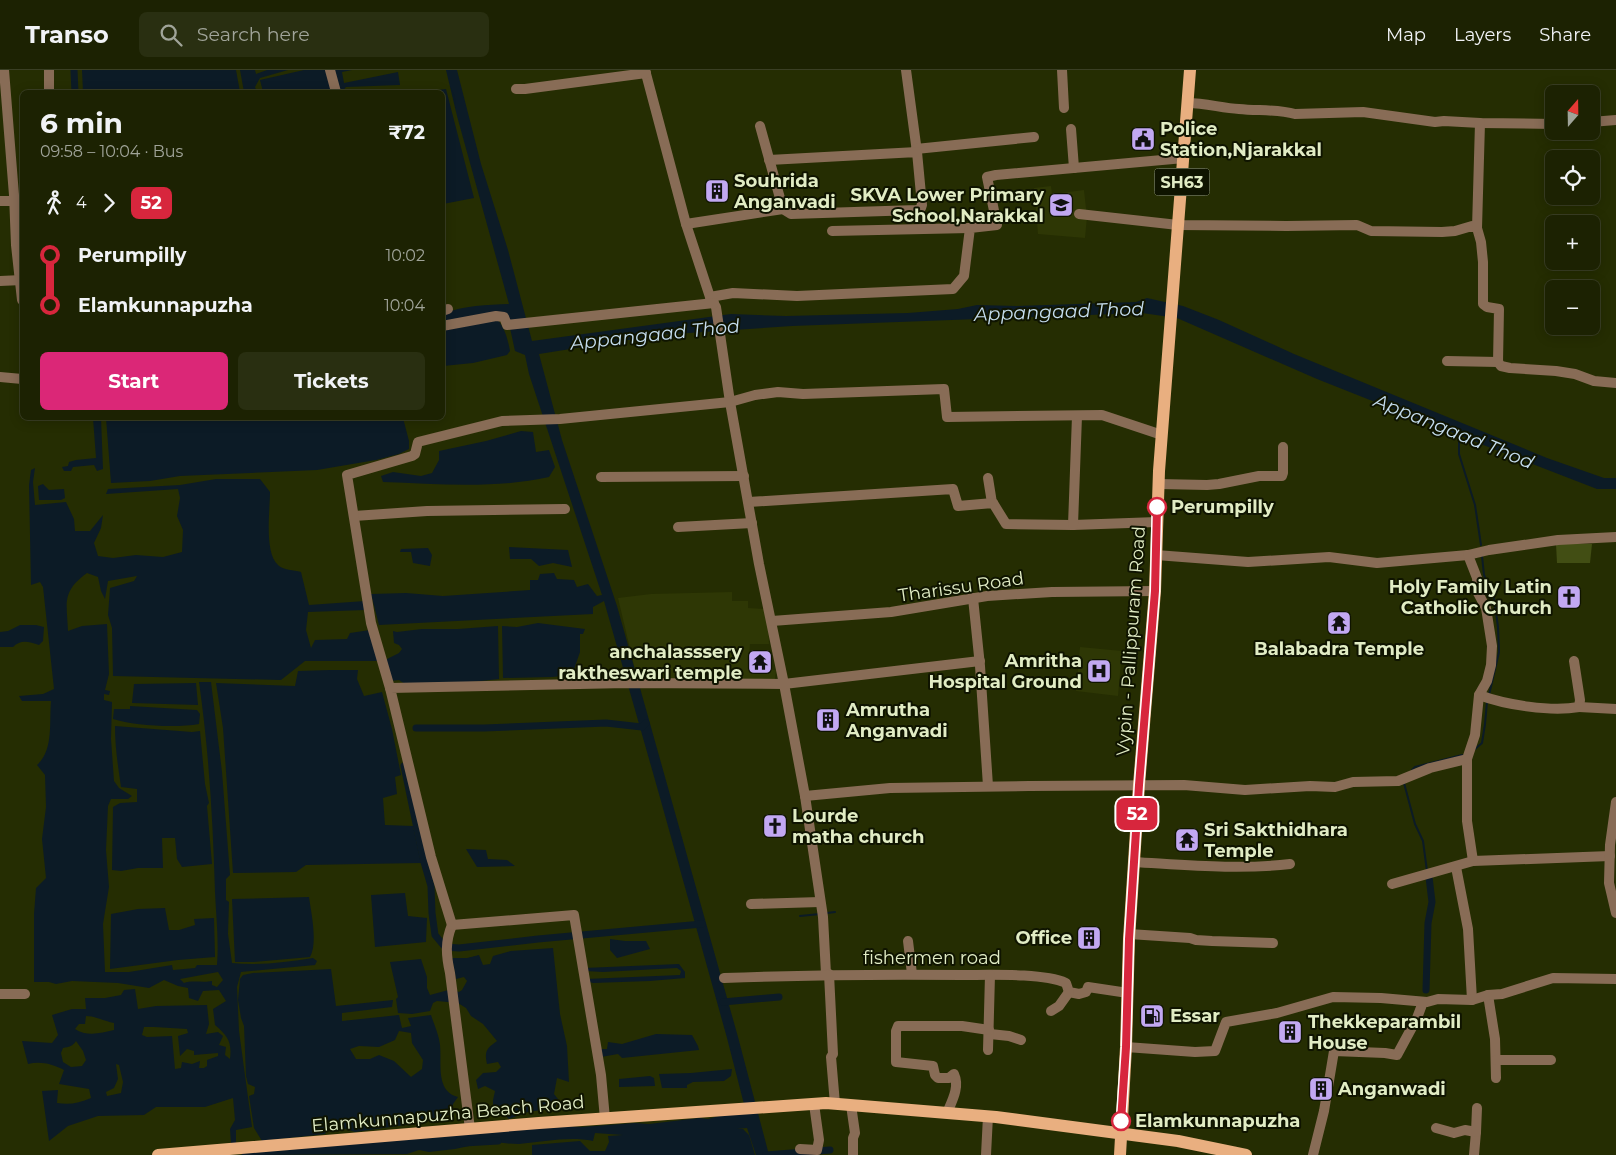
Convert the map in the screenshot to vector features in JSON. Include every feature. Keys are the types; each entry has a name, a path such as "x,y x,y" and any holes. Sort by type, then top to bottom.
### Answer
{"main road":[{"name":"Vypin - Pallippuram Road","path":"1120,1155 1134,862 1155,591 1162,434 1190,70"},
{"name":"Elamkunnapuzha Beach Road","path":"158,1155 470,1129 814,1104"},
{"path":"814,1104 851,1105 988,1116 1178,1141 1246,1155"}],"street":[{"path":"4,70 18,201 16,245 20,273"},
{"path":"49,70 49,90"},
{"path":"330,70 335,90"},
{"path":"686,224 783,209 791,214 917,210 921,208 917,150 906,70"},
{"path":"1062,70 1064,108"},
{"path":"516,89 645,72 686,224 713,302 752,524 805,796 822,910 833,1031 833,1054 831,1057 835,1104"},
{"path":"1188,103 1201,103 1239,109 1285,111 1295,114 1363,112 1435,122 1545,124"},
{"path":"1600,121 1616,120"},
{"path":"1480,123 1477,228 1481,242 1483,262 1483,304 1487,307 1499,309 1498,362 1501,366 1510,368 1556,371 1575,374 1594,381 1616,383"},
{"path":"760,126 783,209"},
{"path":"1071,129 1074,168"},
{"path":"769,160 917,150 1034,137"},
{"path":"832,231 970,228 997,225 987,177 1184,158"},
{"path":"0,202 18,201"},
{"path":"1079,214 1178,225 1357,225 1371,231 1442,232 1455,231 1472,226 1477,228"},
{"path":"445,325 496,316 504,317 507,325 528,323 713,302 733,293 797,296 953,289 964,276 970,228"},
{"path":"0,281 20,280"},
{"path":"1447,361 1498,362"},
{"path":"0,377 20,379"},
{"path":"470,1129 450,973 446,955 447,937 452,925 431,857 390,688 372,623 347,474 412,456 415,454 418,442 502,421 560,419 730,402 755,395 778,392 803,394 944,389 946,417 1102,415 1162,434"},
{"path":"1073,525 1076,416"},
{"path":"1159,484 1180,486 1213,485 1258,476 1282,476 1284,473 1283,446"},
{"path":"601,477 744,476"},
{"path":"988,478 992,503 1006,524 1073,525 1157,522"},
{"path":"749,502 953,490 958,506 993,503"},
{"path":"354,516 427,511 564,509"},
{"path":"678,527 752,524"},
{"path":"1156,555 1248,562 1328,557 1376,563 1468,555 1558,540 1616,537"},
{"path":"1468,555 1477,578 1478,593 1486,608 1492,646 1486,697 1467,759 1467,821 1473,862"},
{"name":"Tharissu Road","path":"772,621 891,612 973,598 1052,592 1155,591"},
{"path":"973,598 980,661 988,786"},
{"path":"390,688 626,683 784,684 980,661"},
{"path":"1574,661 1580,700 1579,707"},
{"path":"1486,697 1512,704 1562,710 1579,707 1616,709"},
{"path":"805,796 890,788 988,786 1206,786 1245,790 1310,786 1335,787 1353,782 1401,780 1430,768 1467,759"},
{"path":"1616,802 1610,856 1616,913"},
{"path":"1392,884 1473,862 1610,856"},
{"path":"1134,862 1234,868 1260,868 1290,864"},
{"path":"1456,867 1468,929 1466,977 1472,1000"},
{"path":"751,904 822,910"},
{"path":"452,925 574,915 600,1075 605,1119"},
{"path":"1130,934 1196,940 1273,943"},
{"path":"908,941 912,974"},
{"name":"fishermen road","path":"724,978 828,974 1010,975 1058,980 1066,984 1069,992"},
{"path":"988,1050 990,1032 990,975"},
{"path":"1126,1047 1195,1052 1215,1051 1226,1022 1277,1013 1333,998 1381,998 1423,1002 1438,999 1472,1000 1488,995 1502,994 1553,978 1616,979"},
{"path":"1052,1011 1067,997 1069,992 1079,994 1086,992 1088,987 1128,993"},
{"path":"0,994 25,994"},
{"path":"1488,995 1495,1039 1496,1078"},
{"path":"1313,1155 1324,1111 1334,1051 1397,1055 1417,1018 1423,1002"},
{"path":"947,1113 954,1100 956,1079 954,1074 949,1078 938,1078 933,1066 896,1062 896,1032 898,1026 962,1026 1021,1040"},
{"path":"1496,1060 1551,1060"},
{"path":"800,1149 817,1153 819,1140 814,1104"},
{"path":"851,1105 855,1133 853,1138 853,1155"},
{"path":"1474,1155 1476,1108"},
{"path":"986,1155 988,1116"},
{"path":"1436,1128 1448,1132 1465,1130 1476,1132"}],"shaded area":[{"name":"SKVA Lower Primary School,Narakkal","path":"1051,186 1052,194 1084,190 1087,217 1085,238 1038,234 1034,188"},
{"path":"1556,544 1592,544 1590,563 1557,563"},
{"path":"732,592 732,601 748,601 748,608 766,609 769,644 750,644 748,669 776,670 775,679 637,678 618,598 651,594"},
{"name":"Amritha Hospital Ground","path":"1080,647 1122,651 1118,696 1076,691"}],"water":[{"path":"82,70 236,70 240,90 83,90"},
{"path":"240,70 255,70 256,74 267,70 288,70 260,78 255,87 256,90 244,90"},
{"path":"304,70 327,70 332,90 262,90 260,80"},
{"path":"333,70 352,70 342,72 344,83 398,72 400,85 346,87 344,90 338,90"},
{"name":"Appangaad Thod","path":"446,70 457,70 481,164 508,250 532,341 731,314 786,316 908,313 958,309 977,305 1017,306 1136,302 1147,298 1183,306 1219,320 1294,354 1547,458 1604,478 1616,478 1616,489 1597,489 1496,450 1317,379 1177,318 1142,313 792,326 659,335 539,354 562,440 617,606 738,1037 769,1155 756,1155 747,1128 737,1129 743,1129 749,1135 755,1155 532,1155 532,1145 580,1141 590,1151 605,1151 609,1142 608,1136 623,1135 595,1133 593,1141 565,1139 519,1144 476,1139 469,1146 429,1152 419,1150 407,1154 242,1155 241,1152 484,1132 493,1133 501,1130 635,1123 649,1124 699,1118 708,1119 746,1112 727,1038 604,601 593,607 593,614 379,625 371,594 406,593 443,596 530,590 530,580 538,580 540,574 554,573 557,579 574,580 577,587 588,584 597,596 602,595 529,374 525,355 515,351 507,314 445,323 445,313 451,311 476,306 509,304"},
{"path":"446,89 474,198 445,204 445,90 438,90"},
{"path":"497,319 507,338 510,351 507,355 473,363 445,366 445,327"},
{"path":"93,420 101,420 103,469 97,471 94,465 73,467 71,471 64,471 62,467 68,466 69,462 76,460 96,458"},
{"path":"106,420 404,420 409,441 409,449 399,454 317,470 180,476 150,481 111,483"},
{"path":"521,431 533,432 536,452 549,450 555,467 549,477 529,481 488,484 383,482 381,476 393,472 421,476 432,473 439,460 439,451"},
{"path":"35,468 33,482 35,505 66,502 74,519 75,531 90,531 103,515 101,528 94,543 98,556 113,558 136,555 163,557 182,552 183,530 177,516 180,498 178,489 106,494 108,489 180,485 216,479 260,479 270,492 269,541 274,559 283,568 301,572 309,605 365,601 366,610 308,612 306,630 311,648 315,640 347,639 350,633 370,630 378,661 305,661 281,680 113,676 112,628 108,615 110,588 134,581 137,576 108,581 105,599 98,577 87,573 73,586 67,599 68,631 82,626 107,624 109,674 105,690 110,691 109,695 104,694 104,700 112,702 111,739 114,781 119,788 132,796 128,799 111,799 108,806 106,850 109,887 103,924 105,972 129,972 172,965 173,970 195,968 197,965 217,965 218,937 212,813 199,682 211,682 222,772 230,875 226,879 226,900 229,902 228,934 232,963 262,964 313,958 317,961 315,965 241,972 237,987 239,1031 252,1127 236,1130 236,1143 231,1143 230,1129 235,1120 233,1098 205,1107 156,1107 144,1115 98,1116 68,1126 49,1141 42,1091 58,1090 57,1103 70,1104 91,1098 89,1089 59,1084 64,1070 42,1063 28,1064 22,1041 52,1043 58,1035 52,1015 72,1009 86,1009 85,998 105,998 121,995 124,990 135,989 138,1009 156,1006 207,1005 209,1024 206,1034 218,1032 223,1036 219,1045 226,1047 225,1055 230,1059 230,1044 226,1036 215,1025 213,1009 226,1001 219,990 203,991 198,1001 189,998 188,988 164,980 149,988 118,983 72,981 56,984 34,982 36,888 46,878 42,839 46,807 45,775 37,765 46,752 48,744 51,701 22,701 19,696 43,694 54,689 43,587 40,582 31,585 29,485 31,470","holes":["218,972 223,980 217,987 212,985 212,981 184,983 180,979","86,1016 93,1017 114,1023 114,1030 89,1034 75,1029 79,1024 85,1024","144,1027 187,1029 188,1033 178,1036 180,1056 187,1049 194,1051 194,1055 218,1053 218,1056 207,1060 207,1066 204,1068 199,1068 200,1061 192,1064 182,1062 181,1068 175,1069 172,1036 147,1037 142,1035","76,1041 83,1051 86,1060 82,1066 71,1067 63,1062 61,1053 63,1048 74,1044","116,1064 119,1065 123,1082 121,1093 107,1096 106,1092 114,1088 118,1079"]},
{"path":"43,484 49,490 64,489 65,498 61,500 39,500 38,486"},
{"path":"509,547 568,550 572,567 553,563 539,566 531,559 510,559"},
{"path":"428,548 432,555 430,566 413,563 411,552 400,552 401,549"},
{"path":"538,623 585,629 583,634 580,634 580,652 572,675 503,678 502,626 517,627"},
{"path":"20,625 44,627 43,641 39,645 25,642 16,644 13,647 0,647 0,632 8,631"},
{"path":"498,626 499,679 463,683 405,684 399,680 390,681 385,660 399,653 402,649 394,643 393,631"},
{"path":"358,670 357,679 364,696 382,692 401,775 395,777 397,794 383,798 385,825 413,826 421,863 306,865 296,872 233,873 223,728 216,683 295,686 298,671"},
{"path":"196,683 198,705 132,703 134,684"},
{"path":"130,706 197,710 200,714 199,724 156,726 113,719 114,709 130,709"},
{"path":"115,726 200,731 205,784 209,803 207,806 212,864 182,867 177,859 175,838 162,838 163,868 112,870 113,807 120,803 137,802 137,789 121,787"},
{"path":"466,849 486,850 488,859 507,860 515,866 477,867"},
{"path":"405,893 408,916 427,918 426,942 375,947 371,895"},
{"path":"309,897 314,936 310,957 235,962 232,899"},
{"path":"165,908 169,930 179,930 195,925 194,919 214,918 215,957 110,969 111,914 138,909"},
{"path":"610,939 646,941 650,949 617,958 610,950"},
{"path":"553,948 560,1014 567,1046 569,1082 557,1078 554,1094 558,1099 555,1108 528,1112 509,1119 504,1114 493,1112 495,1091 485,1086 478,1089 476,1080 483,1073 496,1072 501,1067 498,1062 487,1064 486,1060 487,1050 497,1041 483,1024 471,1016 466,1008 458,1003 437,1001 433,1003 430,1011 412,1014 398,1013 396,999 398,997 390,962 421,959 430,995 452,989 459,992 462,990 467,981 464,977 456,979 452,958 467,958 479,955 483,965 490,964 493,956 511,951"},
{"path":"679,964 685,972 685,978 650,981 593,983 586,981 586,979 680,975 681,971 677,968 603,972 585,971 584,968"},
{"path":"331,969 336,1006 393,1000 392,1007 342,1013 342,1021 399,1015 402,1028 411,1026 408,1018 431,1015 438,1033 443,1083 451,1094 458,1097 453,1104 453,1114 412,1124 355,1132 339,1127 329,1127 325,1134 262,1141 254,1128 249,1096 254,1094 255,1087 248,1084 246,1076 244,1026 238,1000 240,979 243,975","holes":["399,1031 411,1033 412,1043 423,1060 422,1069 411,1077 394,1061 379,1055 370,1059 356,1059 350,1049 359,1046 379,1047 395,1040"]},
{"path":"656,1034 692,1035 699,1050 622,1058 618,1054 601,1057 599,1049 607,1049 608,1042 622,1044"},
{"path":"732,1069 731,1076 724,1081 693,1082 687,1085 687,1088 662,1088 659,1074 691,1073"},
{"path":"650,1076 654,1078 655,1086 619,1087 619,1079"}],"waterway":[{"path":"74,70 75,90"},
{"name":"Appangaad Thod","path":"1459,433 1459,454 1475,505 1481,545"},
{"path":"1482,556 1484,575 1494,598 1498,627 1499,652 1489,695"},
{"path":"1475,749 1482,743 1487,702"},
{"path":"416,728 484,728 606,723 642,727 646,723"},
{"path":"1412,770 1415,767 1462,755"},
{"path":"404,766 424,862 431,886 435,935 445,947 459,948 702,924"},
{"path":"1404,783 1415,824 1423,841 1427,871"},
{"path":"1426,990 1428,923 1432,902 1429,877"},
{"path":"827,913 835,912"},
{"path":"800,916 820,914"},
{"path":"723,1002 779,997"},
{"path":"464,1143 498,1141"},
{"path":"766,1155 830,1150"}],"bus line":[{"name":"52","path":"1121,1121 1126,1047 1129,939 1139,785 1155,591 1157,507"}],"place":[{"name":"Police Station,Njarakkal","path":"1143,139"},
{"name":"Souhrida Anganvadi","path":"717,191"},
{"name":"SKVA Lower Primary School,Narakkal","path":"1061,205"},
{"name":"Perumpilly","path":"1157,507"},
{"name":"Holy Family Latin Catholic Church","path":"1569,597"},
{"name":"Balabadra Temple","path":"1339,623"},
{"name":"anchalasssery raktheswari temple","path":"760,662"},
{"name":"Amritha Hospital Ground","path":"1099,671"},
{"name":"Amrutha Anganvadi","path":"828,720"},
{"name":"Lourde matha church","path":"775,826"},
{"name":"Sri Sakthidhara Temple","path":"1187,840"},
{"name":"Office","path":"1089,938"},
{"name":"Essar","path":"1152,1016"},
{"name":"Thekkeparambil House","path":"1290,1032"},
{"name":"Anganwadi","path":"1321,1089"},
{"name":"Elamkunnapuzha","path":"1121,1121"}]}
